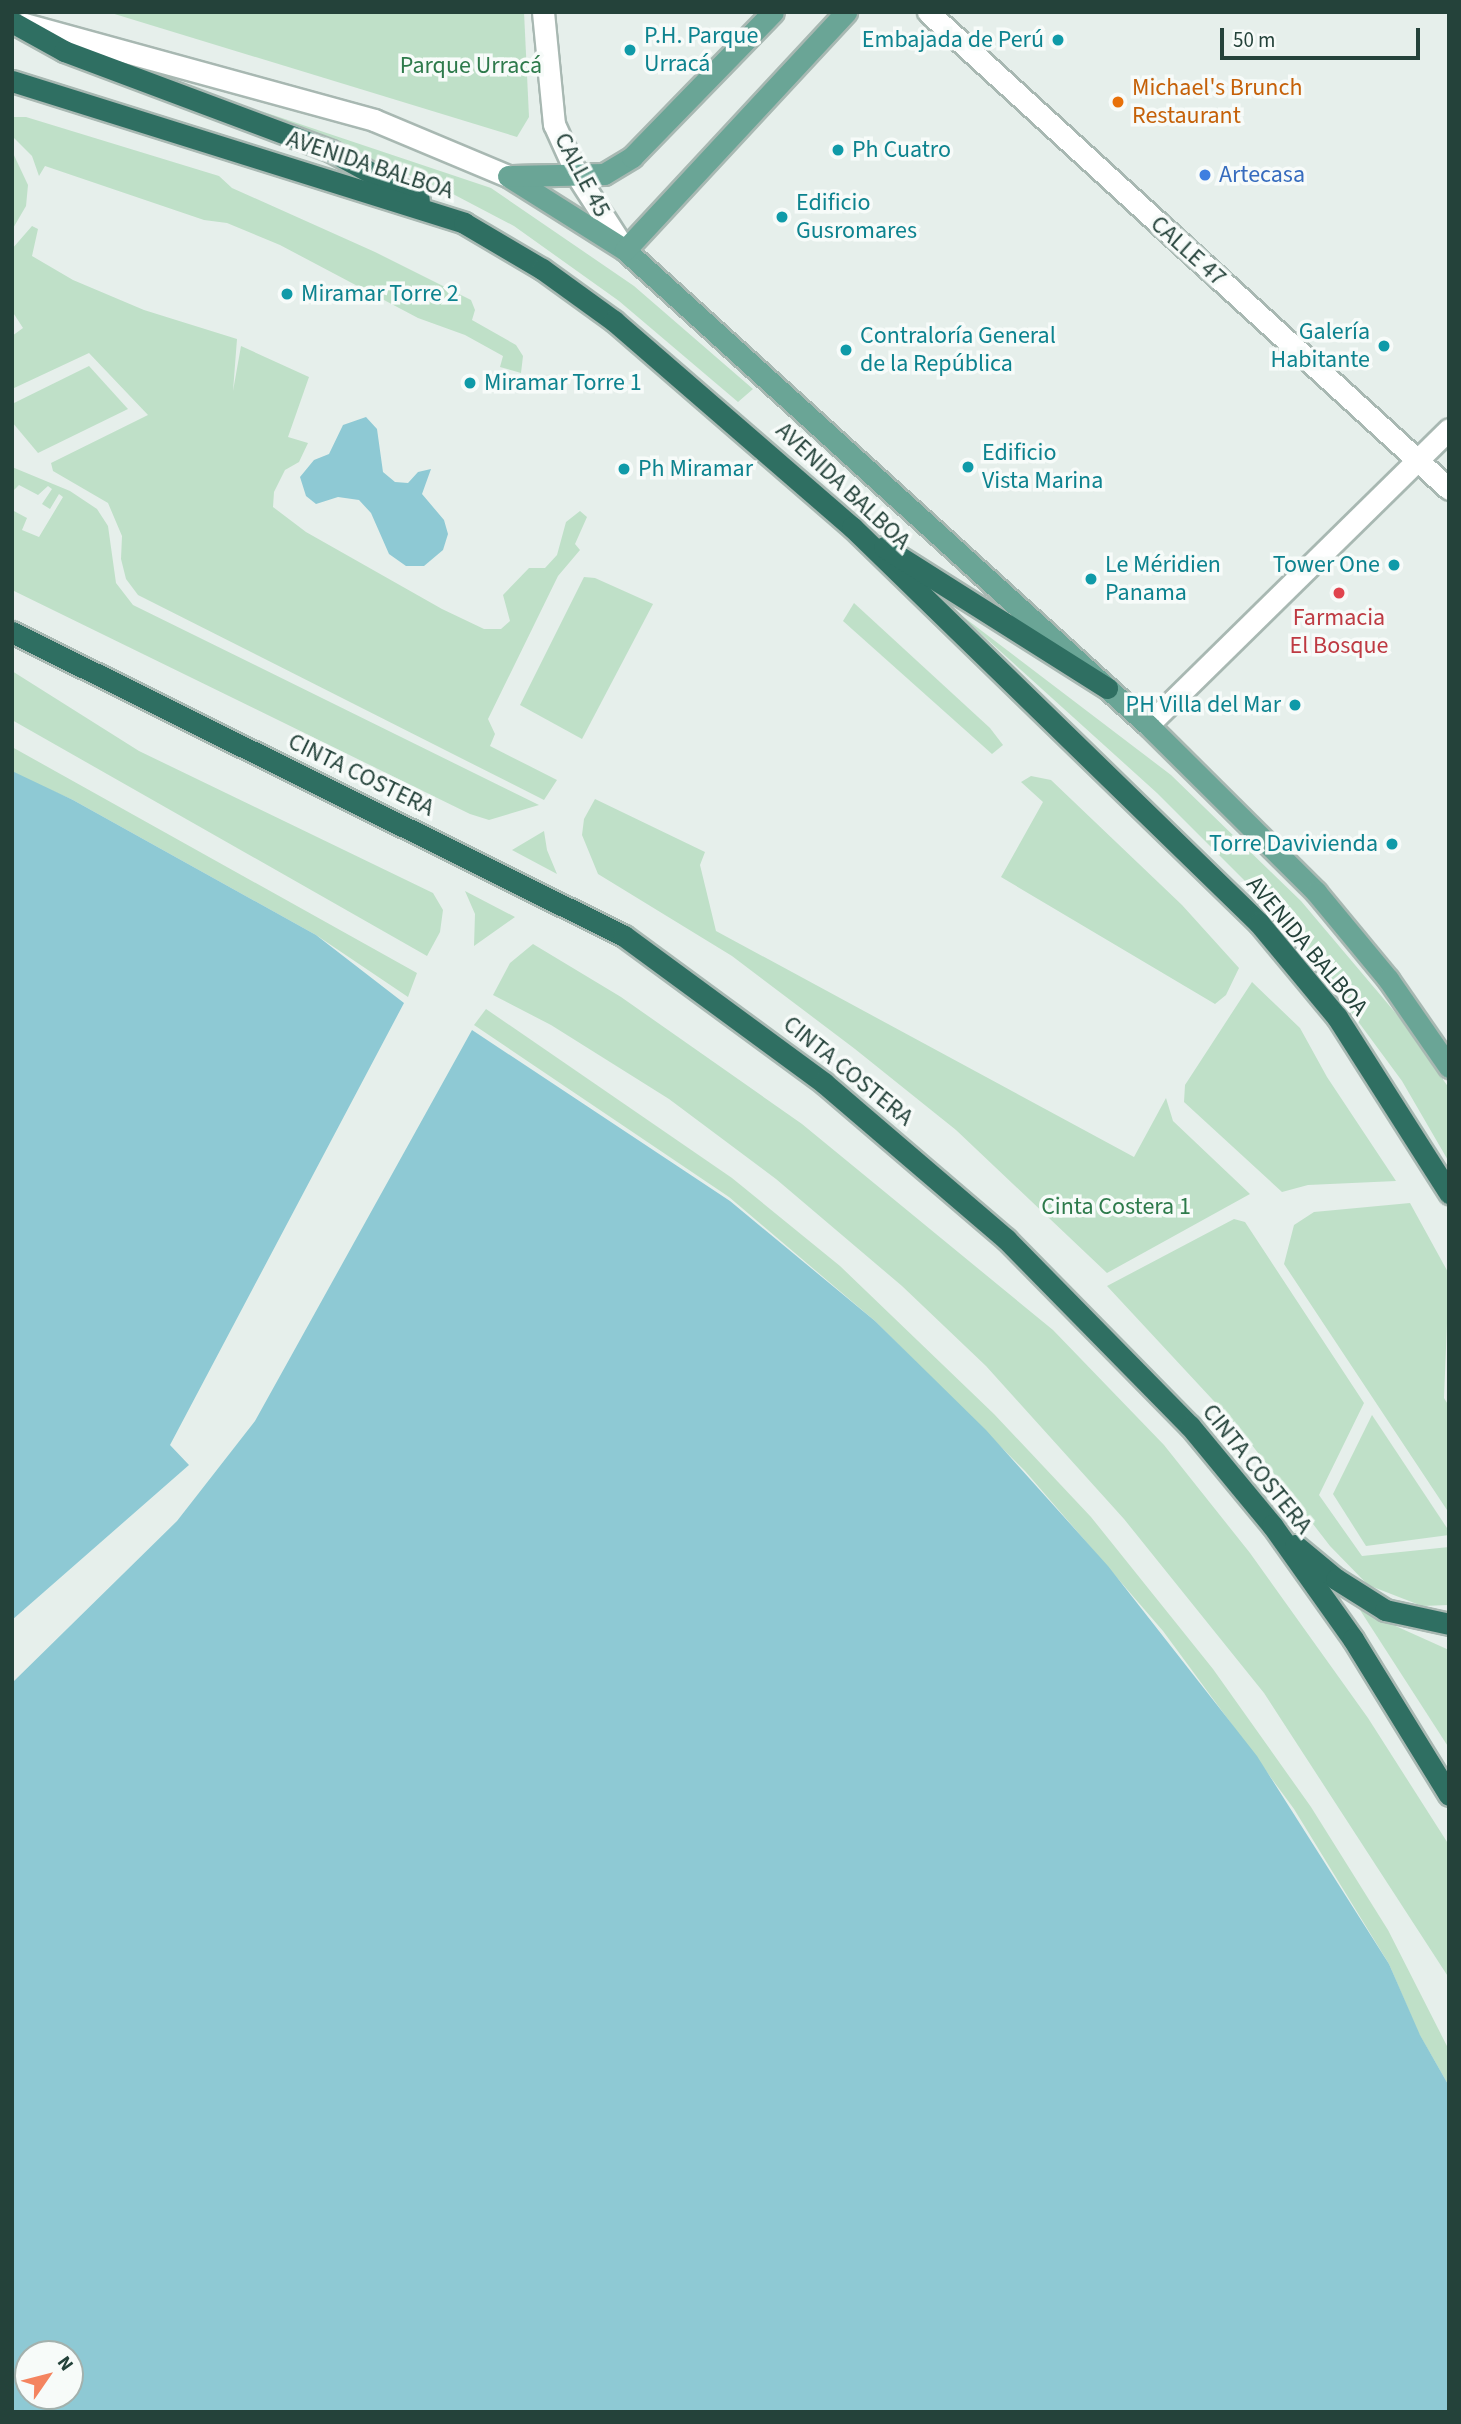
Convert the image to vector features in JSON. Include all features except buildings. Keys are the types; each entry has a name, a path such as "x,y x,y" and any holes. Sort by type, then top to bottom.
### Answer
{"highway":[{"path":"12,22 64,51 331,150 464,223"},
{"name":"AVENIDA BALBOA","path":"12,80 464,223 541,269 614,321 852,527 1259,923 1337,1017 1449,1193"},
{"path":"852,527 1107,688"},
{"name":"CINTA COSTERA","path":"12,632 624,936 824,1083 1006,1239 1190,1426 1272,1525 1353,1639 1449,1795"},
{"path":"1272,1525 1365,1599 1410,1618 1449,1624"}],"main road":[{"path":"508,176 578,177 604,174 632,157 773,12"},
{"path":"625,250 846,12"},
{"name":"AVENIDA BALBOA","path":"508,176 572,213 625,250 1148,725 1316,892 1388,979 1449,1067"}],"street":[{"name":"CALLE 45","path":"543,12 554,124 578,177 625,250"},
{"name":"CALLE 47","path":"928,12 1449,489"},
{"name":"AVENIDA BALBOA","path":"12,22 374,120 508,176"},
{"path":"1148,725 1419,462 1449,429"}],"green space":[{"name":"Parque Urracá","path":"108,12 524,12 529,117 517,137"},
{"path":"261,111 491,188 634,286 753,389 738,402 619,301 514,226 451,193"},
{"path":"12,117 26,117 219,176 232,188 375,252 471,300 475,310 472,320 516,345 523,356 521,373 500,367 503,356 465,335 418,318 280,245 227,223 204,220 45,166 39,176 32,156 12,136"},
{"path":"12,151 28,185 26,206 12,230"},
{"path":"32,226 38,229 32,256 73,280 144,310 237,339 233,391 241,346 309,377 288,437 308,443 299,462 285,470 274,492 273,507 306,532 442,609 484,629 501,629 510,621 503,595 529,568 545,568 557,555 566,522 580,511 587,517 575,544 580,550 558,576 488,719 495,734 490,746 557,780 544,800 138,595 126,579 121,559 122,536 108,503 53,471 51,463 148,415 89,353 12,389 12,336 23,328 12,311 12,249"},
{"path":"89,366 128,409 38,453 12,422 12,404"},
{"path":"12,467 70,491 97,509 108,526 116,583 133,605 539,805 489,820 470,814 12,590 12,510 27,518 22,530 39,537 63,497 59,494 50,509 42,504 52,489 48,486 38,495 19,485 12,492"},
{"path":"584,577 595,578 653,604 582,739 520,705"},
{"path":"854,603 990,728 1003,745 992,754 843,621"},
{"path":"957,612 1171,775 1301,901 1399,1017 1449,1088 1449,1162 1402,1081 1281,917 1157,793"},
{"path":"12,671 139,751 433,893 443,910 440,932 427,956 12,720"},
{"path":"12,747 417,973 408,997 316,935 73,800 12,773"},
{"path":"1031,776 1051,780 1182,905 1239,968 1226,995 1215,1004 1001,877 1043,802 1021,782"},
{"name":"Cinta Costera 1","path":"595,799 705,852 700,865 716,931 1134,1157 1166,1098 1173,1121 1250,1194 1107,1273 956,1130 855,1049 732,956 598,874 582,835 584,819"},
{"path":"544,831 547,850 557,874 512,850"},
{"path":"465,891 515,917 474,946 475,914"},
{"path":"533,944 621,997 802,1124 1053,1330 1164,1445 1250,1553 1368,1718 1449,1845 1449,1978 1264,1693 1124,1519 986,1366 902,1286 776,1179 669,1099 551,1025 493,995 510,963"},
{"path":"1252,982 1300,1028 1327,1077 1396,1181 1308,1185 1282,1192 1184,1102 1185,1085"},
{"path":"486,1009 732,1178 840,1266 994,1414 1091,1517 1213,1669 1311,1807 1388,1930 1449,2050 1449,2086 1418,2032 1389,1964 1294,1809 1163,1631 1025,1471 875,1321 729,1197 474,1025"},
{"path":"1410,1203 1449,1274 1444,1398 1449,1406 1449,1513 1284,1264 1294,1225 1314,1212"},
{"path":"1234,1219 1245,1222 1364,1403 1319,1495 1362,1556 1449,1547 1449,1605 1422,1606 1368,1585 1330,1546 1238,1427 1107,1286"},
{"path":"1372,1415 1449,1531 1449,1535 1366,1546 1333,1494"},
{"path":"1360,1610 1449,1650 1449,1748"}],"water":[{"path":"366,417 377,429 383,472 395,482 408,483 418,472 431,469 422,494 444,520 448,534 443,550 424,566 406,566 389,554 371,513 359,500 338,497 316,504 306,496 300,477 314,460 329,454 343,425"},
{"path":"12,771 73,800 316,935 404,1003 170,1445 189,1465 12,1620"},
{"path":"472,1030 730,1201 875,1321 986,1430 1108,1566 1257,1756 1389,1964 1420,2035 1449,2086 1449,2412 12,2412 12,1683 177,1521 255,1421"}],"place":[{"name":"Embajada de Perú","path":"1058,40"},
{"name":"P.H. Parque Urracá","path":"630,50"},
{"name":"Michael's Brunch Restaurant","path":"1118,102"},
{"name":"Ph Cuatro","path":"838,150"},
{"name":"Artecasa","path":"1205,175"},
{"name":"Edificio Gusromares","path":"782,217"},
{"name":"Miramar Torre 2","path":"287,294"},
{"name":"Galería Habitante","path":"1384,346"},
{"name":"Contraloría General de la República","path":"846,350"},
{"name":"Miramar Torre 1","path":"470,383"},
{"name":"Edificio Vista Marina","path":"968,467"},
{"name":"Ph Miramar","path":"624,469"},
{"name":"Tower One","path":"1394,565"},
{"name":"Le Méridien Panama","path":"1091,579"},
{"name":"Farmacia El Bosque","path":"1339,593"},
{"name":"PH Villa del Mar","path":"1295,705"},
{"name":"Torre Davivienda","path":"1392,844"}]}
